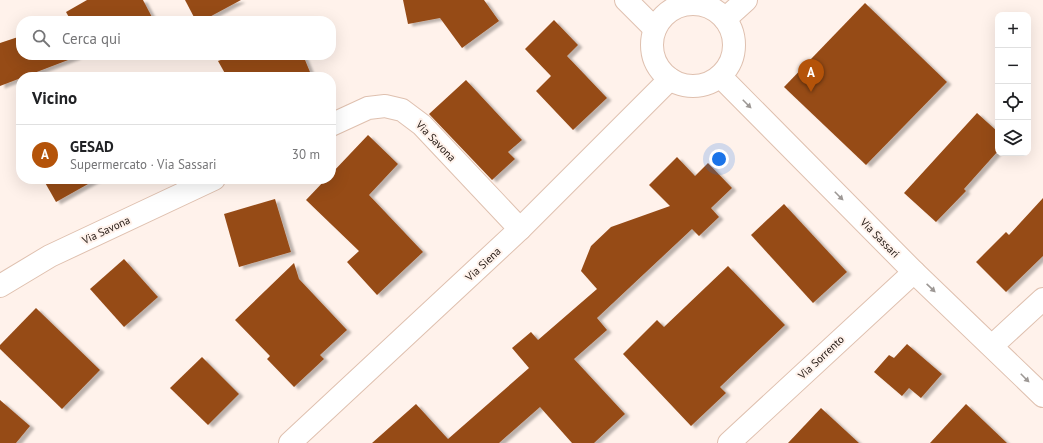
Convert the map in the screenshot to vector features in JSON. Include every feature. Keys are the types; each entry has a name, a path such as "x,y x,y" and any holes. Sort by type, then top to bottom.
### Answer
{"street":[{"path":"626,0 655,28"},
{"path":"725,19 746,0"},
{"path":"705,2 725,19 731,30 734,42 733,55 728,67 720,76 708,83 695,86 682,84 670,79 660,69 653,56 652,42 655,28 674,3 690,4 705,2"},
{"name":"Via Sassari","path":"720,76 914,272 1043,396"},
{"name":"Via Siena","path":"290,443 520,229 670,79"},
{"name":"Via Savona","path":"336,122 368,108 385,106 402,110 422,125 520,229"},
{"name":"Via Savona","path":"0,286 50,256 203,184"},
{"name":"Via Sorrento","path":"729,443 914,272"},
{"path":"992,346 1043,299"}],"building":[{"path":"87,0 143,0 151,16 68,16 66,12"},
{"path":"185,0 241,0 211,16 193,16"},
{"path":"403,0 484,0 499,21 462,48 440,18 408,24"},
{"path":"865,3 947,82 866,165 784,87"},
{"path":"554,20 578,45 567,56 607,98 573,130 536,91 551,76 525,49"},
{"path":"16,38 16,60 68,60 37,72 16,72 16,80 0,86 0,43"},
{"path":"305,60 310,72 224,72 218,61"},
{"path":"466,80 522,140 508,152 515,159 492,180 429,114"},
{"path":"977,113 995,129 995,154 964,189 966,191 936,222 904,193"},
{"path":"368,135 398,164 369,195 423,252 377,295 347,262 359,251 306,200 321,184 336,184 336,169"},
{"path":"677,157 695,176 708,163 732,188 711,208 719,217 699,236 692,229 597,318 607,330 574,359 625,414 594,443 572,443 540,407 499,443 372,443 416,404 448,439 529,368 512,348 531,332 538,340 597,289 581,271 591,246 611,227 670,206 649,185"},
{"path":"46,184 88,184 56,202"},
{"path":"1043,198 1043,256 1006,292 976,262 1006,232 1009,235"},
{"path":"275,199 291,252 239,267 224,214"},
{"path":"784,204 847,272 813,303 751,235"},
{"path":"124,259 158,297 124,327 90,289"},
{"path":"294,263 299,279 347,330 320,355 324,359 294,387 267,359 270,356 235,320"},
{"path":"728,266 785,325 720,387 726,393 691,426 623,354 657,320 664,327"},
{"path":"36,308 100,370 62,409 0,349 0,345"},
{"path":"907,344 942,374 921,398 909,388 902,396 874,372 889,355 894,358"},
{"path":"202,357 239,394 208,425 170,388"},
{"path":"0,400 30,426 16,443 0,443"},
{"path":"966,404 1007,443 930,443"},
{"path":"821,408 859,443 788,443"}],"place":[{"name":"GESAD","path":"811,92"}]}
